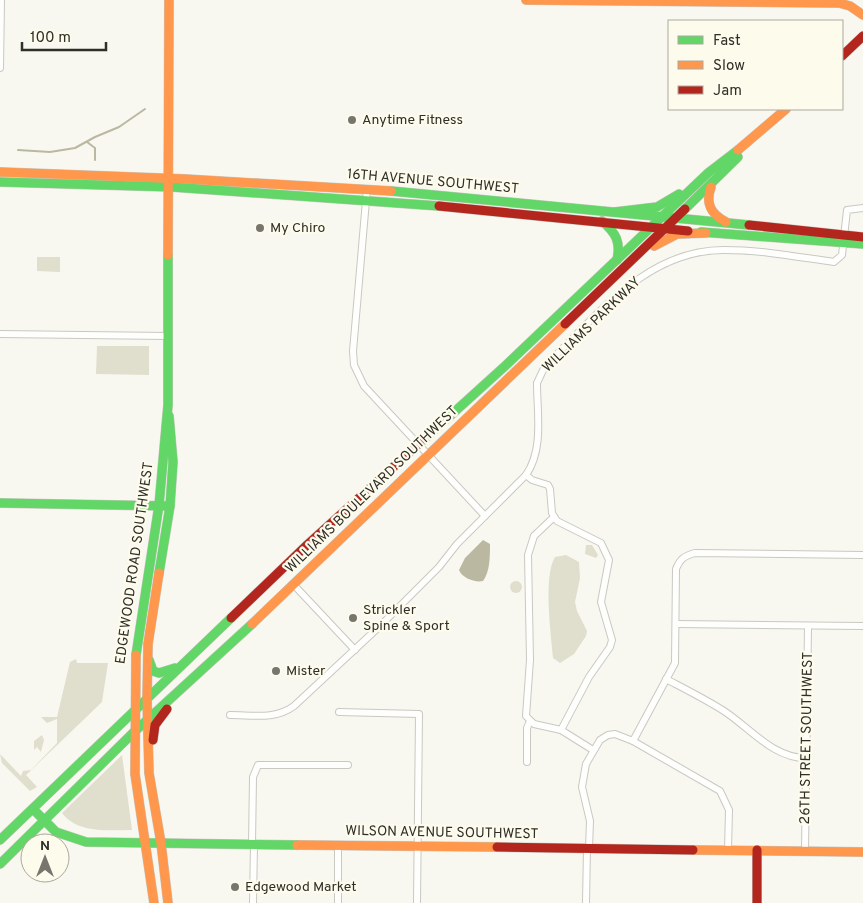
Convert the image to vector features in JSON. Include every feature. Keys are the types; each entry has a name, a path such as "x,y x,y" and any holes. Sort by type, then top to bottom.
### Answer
{"main road":[{"name":"EDGEWOOD ROAD SOUTHWEST","path":"154,903 135,774 134,712 138,629 159,505 168,405 169,0"},
{"path":"526,0 839,3 850,6 863,15"},
{"path":"843,55 863,36"},
{"name":"WILLIAMS BOULEVARD SOUTHWEST","path":"0,864 134,732 294,584 677,218 785,110"},
{"name":"WILLIAMS BOULEVARD SOUTHWEST","path":"0,840 307,545 419,444 708,174 759,134"},
{"name":"16TH AVENUE SOUTHWEST","path":"0,172 169,183 602,221 706,233 863,244"},
{"path":"615,212 657,206 708,174"},
{"name":"16TH AVENUE SOUTHWEST","path":"0,182 169,183 367,190 663,216 863,237"},
{"path":"712,184 708,195 708,204 716,218 726,222"},
{"path":"602,221 615,231 619,238 620,246 617,260"},
{"path":"633,260 671,236 706,233"},
{"name":"EDGEWOOD ROAD SOUTHWEST","path":"168,405 172,435 170,506 150,627 147,699 149,774 161,843 168,903"},
{"path":"0,503 170,506"},
{"path":"148,657 153,671 159,673 164,673 185,662"},
{"path":"149,774 156,725 184,687"},
{"name":"WILSON AVENUE SOUTHWEST","path":"33,809 56,832 86,842 863,852"},
{"path":"757,850 757,903"}],"street":[{"path":"0,68 1,0"},
{"path":"367,190 354,365 364,386 485,516"},
{"name":"WILLIAMS PARKWAY","path":"230,715 274,716 285,712 355,650 439,567 457,544 526,475 534,464 537,453 537,383 540,374 545,366 632,282 658,266 674,259 707,251 753,251 834,262 842,255 847,210 863,208"},
{"path":"0,334 167,336"},
{"path":"526,475 532,480 548,486 554,517 562,525 601,543 609,560 601,602 612,640 610,647 589,677 561,730"},
{"path":"527,762 530,721 526,708 530,660 528,555 534,536 554,517"},
{"path":"632,741 674,663 676,570 679,562 686,555 695,553 863,555"},
{"path":"294,584 355,650"},
{"path":"676,624 863,626"},
{"name":"26TH STREET SOUTHWEST","path":"805,851 808,626"},
{"path":"666,678 724,711 780,753 796,758 806,758"},
{"path":"339,712 419,714 418,903"},
{"path":"530,721 534,724 561,730 593,750"},
{"path":"586,903 590,821 582,787 586,764 593,750 600,740 608,735 615,734 632,741 720,791 728,810 728,850"},
{"path":"253,903 252,777 258,766 348,765"},
{"path":"338,845 338,903"}],"shaded area":[{"path":"37,257 60,257 60,272 37,271"},
{"path":"97,346 149,346 149,375 96,374"},
{"path":"483,540 490,544 488,569 483,581 473,581 466,578 459,570 465,558"},
{"path":"586,545 592,545 598,555 596,558 585,554"},
{"path":"566,555 579,562 580,578 575,602 577,611 587,631 586,636 574,654 560,663 553,658 549,578 555,557"},
{"path":"516,581 522,587 516,593 510,587"},
{"path":"76,659 77,663 108,663 102,702 26,775 37,787 30,791 2,763 0,754 21,776 23,771 31,770 57,743 57,719 47,723 41,717 57,717 70,662"},
{"path":"42,735 44,740 41,752 37,747 34,750 34,741"},
{"path":"122,755 132,830 85,828 69,820 62,813"}],"waterway":[{"path":"18,150 50,152 75,148 119,127 145,109"},
{"path":"87,142 95,148 95,160"}],"traffic: fast":[{"path":"420,443 504,367 708,173 738,150"},
{"path":"685,209 738,157"},
{"path":"0,182 172,187 439,206"},
{"path":"391,191 749,225"},
{"path":"615,212 657,207 679,194"},
{"path":"602,221 614,234 618,243 617,260"},
{"path":"701,232 863,244"},
{"path":"136,655 159,505 168,405 168,255"},
{"path":"159,573 170,506 173,462 169,416"},
{"path":"0,503 170,506"},
{"path":"0,840 231,618"},
{"path":"0,864 134,732 252,624"},
{"path":"149,660 153,671 159,673 175,668"},
{"path":"33,809 56,832 86,842 297,845"}],"traffic: slow":[{"path":"168,255 169,0"},
{"path":"526,0 839,3 850,6 863,15"},
{"path":"738,150 785,110"},
{"path":"0,172 185,179 391,191"},
{"path":"711,187 709,193 711,208 716,216 726,222"},
{"path":"654,246 677,234 706,233"},
{"path":"252,624 565,324"},
{"path":"159,573 148,644 149,773 161,843 168,903"},
{"path":"136,655 135,774 154,903"},
{"path":"297,845 497,847"},
{"path":"693,850 863,852"}],"traffic: jam":[{"path":"843,55 863,36"},
{"path":"439,206 688,231"},
{"path":"565,324 685,209"},
{"path":"749,225 863,237"},
{"path":"231,618 307,545 420,443"},
{"path":"153,740 155,725 167,709"},
{"path":"497,847 693,850"},
{"path":"757,850 757,903"}],"place":[{"name":"Anytime Fitness","path":"352,120"},
{"name":"My Chiro","path":"260,228"},
{"name":"Strickler Spine & Sport","path":"353,618"},
{"name":"Mister","path":"276,671"},
{"name":"Edgewood Market","path":"235,887"}]}
